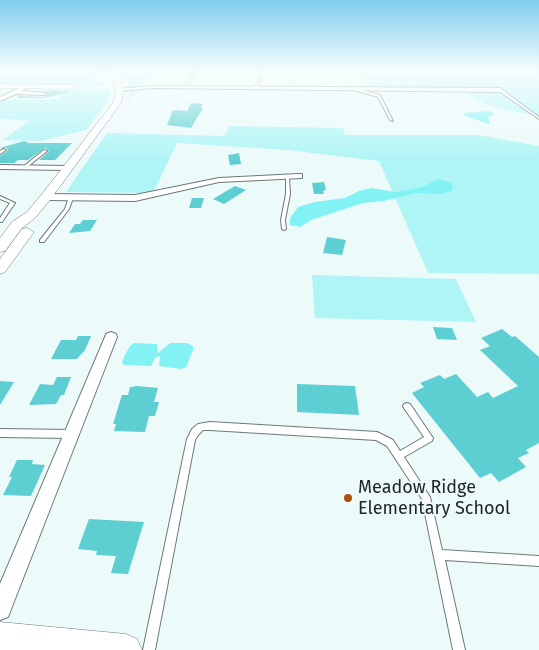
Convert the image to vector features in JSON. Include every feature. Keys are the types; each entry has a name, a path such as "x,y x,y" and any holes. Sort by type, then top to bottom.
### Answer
{"main road":[{"path":"0,248 17,225 31,215 46,197 117,102"},
{"path":"0,269 32,226 31,215"},
{"path":"0,638 126,650"}],"street":[{"path":"0,167 68,168"},
{"path":"46,197 135,198 219,180 300,176"},
{"path":"0,608 111,337"}],"lane":[{"path":"383,102 392,120"},
{"path":"517,102 539,118"},
{"path":"25,167 44,151"},
{"path":"284,229 283,220 288,194 287,177"},
{"path":"0,197 13,203 0,221"},
{"path":"42,241 68,209 70,198"},
{"path":"399,456 429,438 407,406"},
{"path":"149,650 191,440 195,432 210,426 377,436 390,443 426,497 459,650"},
{"path":"0,432 71,434"},
{"path":"438,555 539,561"}],"shaded area":[{"path":"0,102 107,102 86,130 41,141 3,140 30,120 0,119"},
{"path":"483,102 539,102 539,117"},
{"path":"490,111 495,114 488,117 489,124 465,116 463,113"},
{"path":"229,126 343,128 345,135 479,135 539,146 539,274 428,273 379,161 288,150 177,143 153,193 66,192 107,133 224,136"},
{"path":"439,179 452,183 453,190 442,194 416,193 384,201 363,203 311,220 300,227 290,225 290,218 298,207 315,202 345,198 359,191 371,188 396,192 422,187"},
{"path":"312,275 456,279 476,322 315,318"},
{"path":"134,343 157,344 158,353 170,343 187,343 193,346 193,350 186,367 181,369 159,366 159,356 155,358 151,366 124,365 122,362 124,357 130,346"}],"building":[{"path":"191,103 203,104 201,107 203,108 191,128 167,125 173,110 187,111"},
{"path":"24,141 29,143 72,143 55,160 39,160 49,151 45,148 28,160 0,163 0,156 8,150 7,148 0,148"},
{"path":"239,153 241,164 230,165 228,155"},
{"path":"324,182 326,190 323,191 324,194 314,194 312,183"},
{"path":"235,186 246,190 224,204 213,199"},
{"path":"192,198 204,198 201,208 189,208"},
{"path":"83,220 97,220 90,231 69,233 75,224 80,224"},
{"path":"327,237 346,240 342,255 323,253"},
{"path":"433,327 452,328 457,340 437,339"},
{"path":"502,329 512,337 515,336 539,357 539,443 526,450 529,453 518,458 526,467 499,482 491,473 480,478 412,393 424,387 420,383 440,375 444,379 456,374 477,397 488,392 493,398 518,386 480,350 490,346 481,338"},
{"path":"78,336 91,336 85,350 77,359 51,359 61,340 76,340"},
{"path":"57,377 71,377 64,395 61,395 56,404 29,405 40,384 53,385"},
{"path":"0,381 14,382 0,405"},
{"path":"297,384 355,386 359,415 297,412"},
{"path":"130,387 158,388 154,402 159,402 155,416 149,416 145,432 114,431 116,424 113,424 122,395 128,395"},
{"path":"17,460 33,460 32,464 45,465 31,496 3,495 12,477 9,477"},
{"path":"89,519 144,522 128,574 111,573 116,556 96,555 97,551 78,549"}],"place":[{"name":"Meadow Ridge Elementary School","path":"348,498"}]}
